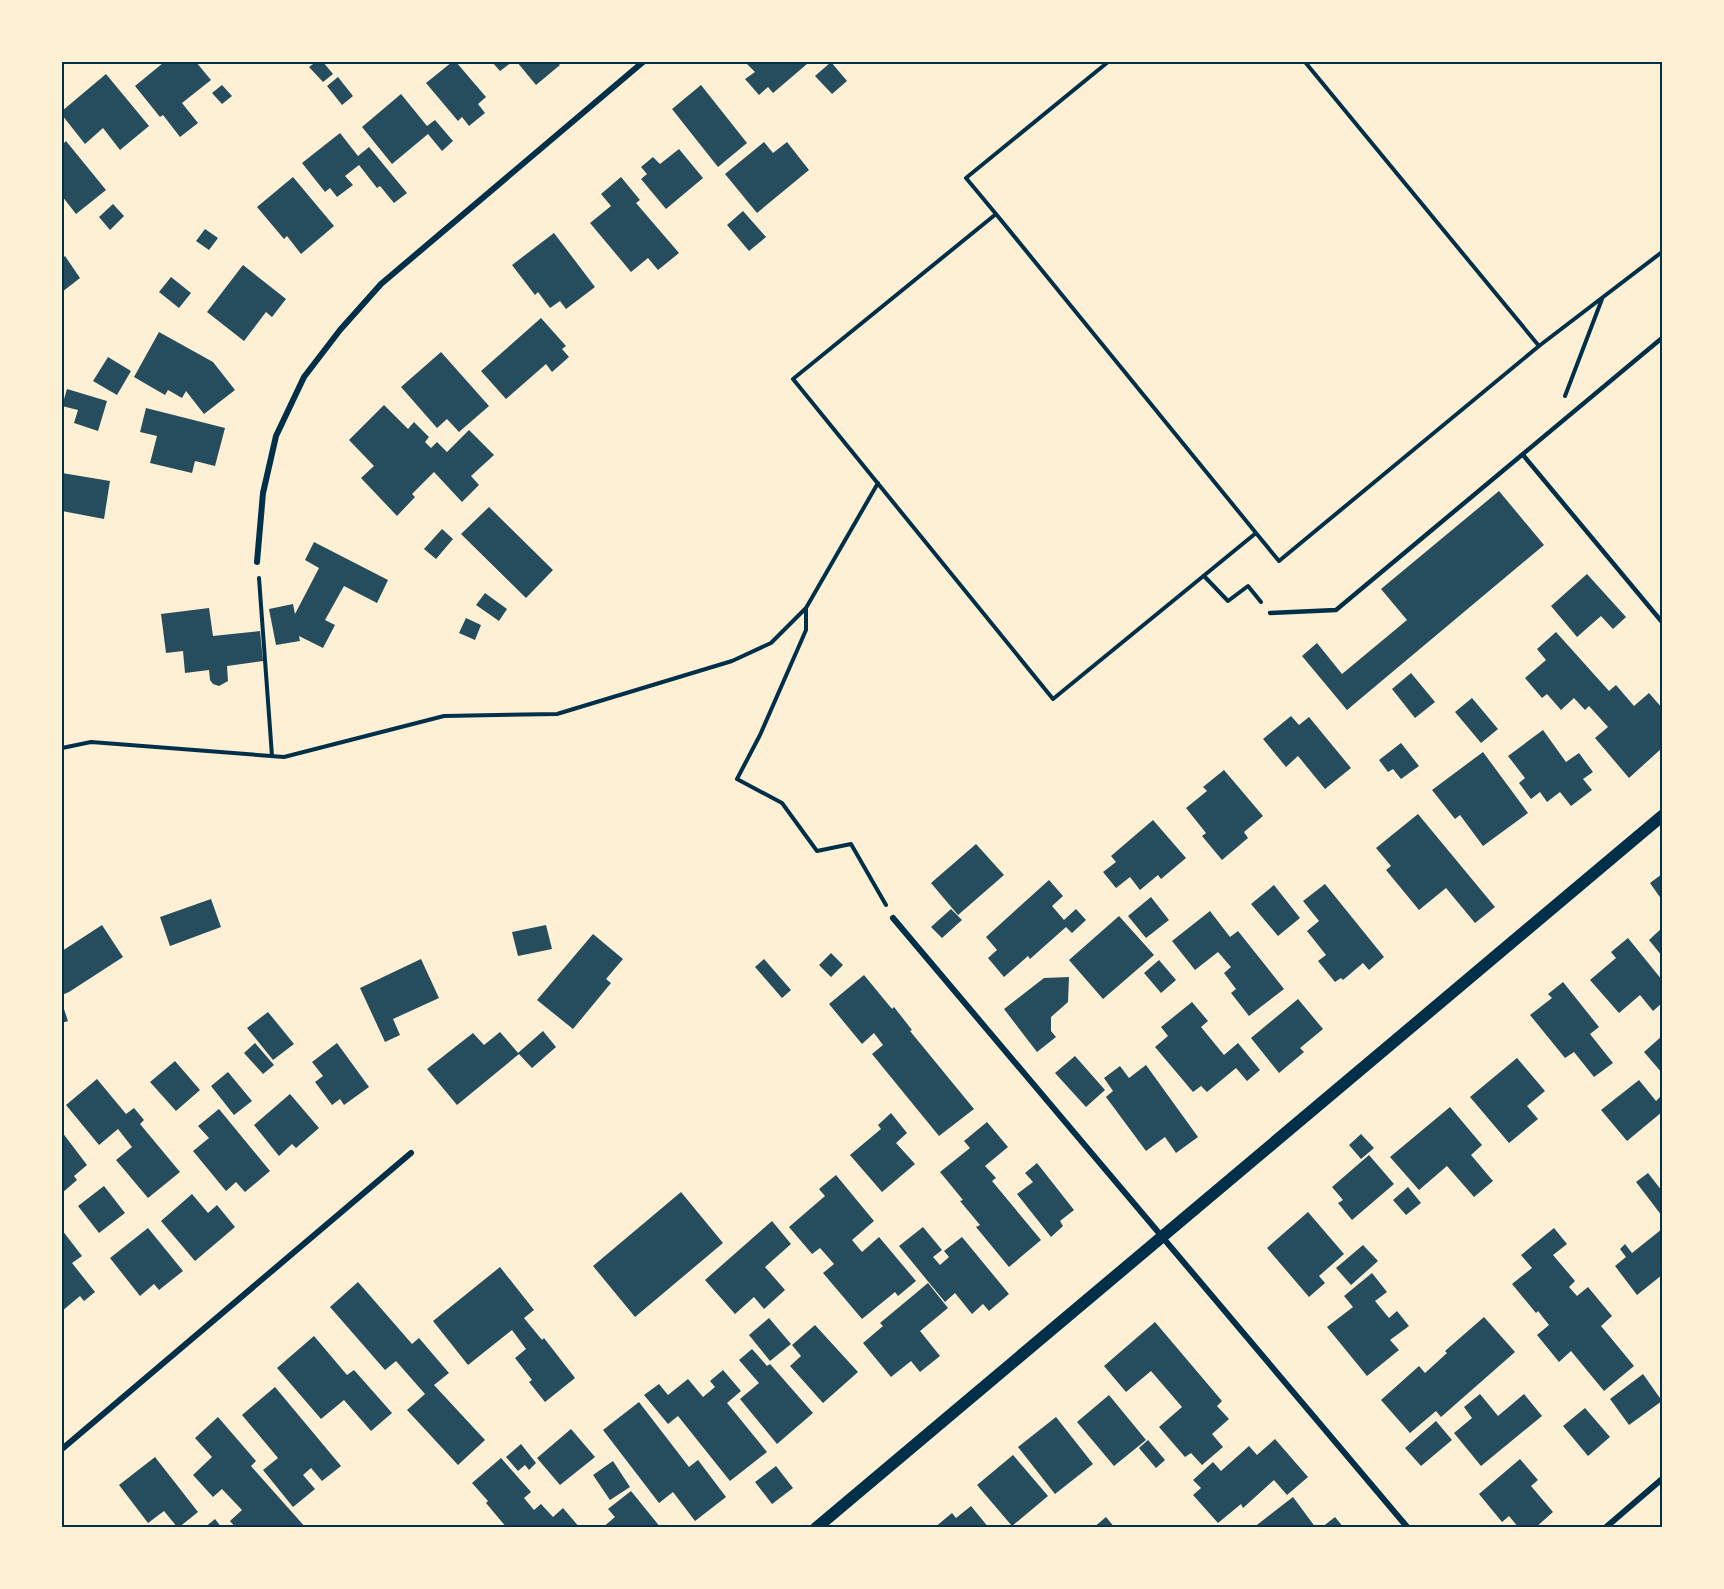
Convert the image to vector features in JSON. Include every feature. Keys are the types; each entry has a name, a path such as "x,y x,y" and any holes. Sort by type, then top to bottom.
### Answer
{"main road":[{"path":"816,1527 1662,816"}],"street":[{"path":"257,562 263,493 276,436 304,377 340,330 381,284 643,62"},
{"path":"893,918 1408,1527"},
{"path":"62,1449 411,1153"},
{"path":"1605,1527 1662,1479"}],"lane":[{"path":"1270,613 1336,610 1662,338"},
{"path":"1523,456 1662,622"}],"path":[{"path":"1108,62 966,178 1279,561 1539,346 1662,252"},
{"path":"1305,62 1539,346"},
{"path":"996,214 794,379 1053,699 1256,533"},
{"path":"1565,398 1602,298"},
{"path":"62,748 91,742 284,757 444,716 557,714 732,661 771,642 806,608 878,483"},
{"path":"257,562 272,756"},
{"path":"1204,576 1228,601 1248,586 1270,613"},
{"path":"806,608 807,630 760,735 736,779 782,803 817,851 851,844 893,918"}],"building":[{"path":"162,62 196,62 211,80 182,103 198,123 180,137 163,115 160,117 135,86"},
{"path":"316,62 323,62 333,74 323,82 309,67"},
{"path":"452,62 456,62 486,97 478,104 485,113 469,126 462,117 458,121 426,83"},
{"path":"492,62 512,62 500,71"},
{"path":"517,62 557,62 560,65 536,85"},
{"path":"750,62 805,62 807,64 773,93 768,87 759,95 745,79 755,72 747,64"},
{"path":"831,62 847,81 832,94 815,76"},
{"path":"106,74 149,126 120,150 103,128 85,144 62,115 62,111"},
{"path":"338,77 353,96 342,105 327,86"},
{"path":"222,85 232,96 222,104 212,93"},
{"path":"701,85 747,143 718,167 672,109"},
{"path":"401,94 427,126 435,120 453,141 442,151 428,134 392,164 362,127"},
{"path":"340,133 358,156 369,147 407,193 394,203 380,186 377,188 359,165 345,176 353,185 337,197 330,188 325,192 302,163"},
{"path":"66,141 106,190 76,214 62,196 62,145"},
{"path":"764,142 773,153 787,142 809,170 757,213 725,174"},
{"path":"679,149 703,178 666,209 641,179 647,174 641,167 653,157 660,164"},
{"path":"293,177 334,226 301,254 287,236 284,239 257,207"},
{"path":"621,177 640,200 636,203 679,253 658,270 648,258 631,272 590,223 611,206 601,194"},
{"path":"113,204 124,216 110,230 99,217"},
{"path":"743,211 766,237 749,251 727,225"},
{"path":"205,229 218,238 209,250 196,241"},
{"path":"554,233 595,287 566,309 560,301 550,308 538,292 535,295 512,265"},
{"path":"65,256 80,278 62,292 62,259"},
{"path":"243,265 286,299 272,317 266,312 244,341 207,312"},
{"path":"171,277 191,293 179,308 159,292"},
{"path":"541,318 566,346 562,349 569,357 552,372 546,364 506,399 481,371"},
{"path":"159,332 213,362 235,390 204,414 186,391 182,398 168,390 165,395 134,377"},
{"path":"441,352 489,406 459,432 447,419 437,428 401,387"},
{"path":"108,357 131,371 117,395 93,381"},
{"path":"67,389 107,401 98,431 74,423 78,410 62,406"},
{"path":"384,405 408,429 414,422 429,437 425,442 431,448 437,442 447,452 469,430 494,455 471,476 479,485 462,502 434,472 412,494 415,497 397,516 361,478 374,466 349,440"},
{"path":"146,408 225,428 215,466 195,461 192,473 150,463 157,436 140,432"},
{"path":"62,473 110,481 104,519 62,511"},
{"path":"1499,491 1544,545 1347,710 1302,656 1317,643 1342,674 1407,620 1381,589"},
{"path":"489,507 553,570 526,598 461,534"},
{"path":"442,529 453,539 436,559 424,549"},
{"path":"314,542 388,580 377,603 344,586 325,620 335,625 323,648 299,636 300,641 276,645 269,609 293,604 295,614 319,568 305,560"},
{"path":"1587,574 1626,617 1613,629 1601,616 1577,637 1551,606"},
{"path":"485,593 507,609 499,621 476,605"},
{"path":"209,608 213,636 260,631 263,661 227,666 228,681 219,686 210,680 209,670 185,673 183,651 166,653 161,614"},
{"path":"466,618 481,625 475,640 459,633"},
{"path":"1556,632 1609,691 1616,685 1634,706 1649,693 1662,708 1662,748 1629,778 1595,738 1608,727 1589,706 1585,710 1574,698 1561,710 1547,694 1542,698 1525,678 1546,660 1537,649"},
{"path":"1411,673 1435,702 1415,718 1392,689"},
{"path":"1472,698 1498,729 1481,743 1455,712"},
{"path":"1291,716 1299,725 1309,717 1351,768 1325,789 1298,756 1286,767 1263,739"},
{"path":"1543,730 1566,762 1579,753 1593,772 1583,779 1592,790 1571,806 1560,792 1547,802 1540,792 1531,799 1519,783 1525,778 1508,756"},
{"path":"1401,743 1419,766 1401,779 1393,769 1388,772 1379,760"},
{"path":"1483,752 1528,813 1483,846 1460,815 1455,819 1432,790"},
{"path":"1224,770 1263,816 1244,832 1248,838 1222,860 1202,836 1206,833 1186,808 1207,791 1203,787"},
{"path":"1418,814 1495,907 1475,923 1446,888 1419,910 1386,870 1391,866 1376,848"},
{"path":"1153,820 1186,858 1161,879 1158,875 1140,890 1130,877 1116,888 1103,872 1116,862 1111,856"},
{"path":"976,844 1004,875 958,915 931,883"},
{"path":"1662,874 1662,900 1650,883"},
{"path":"1049,880 1063,896 1052,906 1064,920 1076,909 1086,920 1072,933 1066,927 1030,959 1028,956 1004,977 988,958 997,950 986,937"},
{"path":"1325,884 1384,957 1369,970 1363,963 1343,980 1341,978 1335,982 1318,961 1326,955 1307,931 1319,921 1303,901"},
{"path":"1274,885 1300,918 1278,936 1251,904"},
{"path":"1151,897 1169,920 1146,938 1128,916"},
{"path":"211,899 221,927 170,946 160,917"},
{"path":"951,909 962,920 942,938 931,927"},
{"path":"1210,911 1230,937 1238,931 1284,989 1249,1016 1231,993 1236,989 1224,973 1231,967 1218,952 1195,970 1172,941"},
{"path":"1119,916 1154,955 1103,999 1069,960"},
{"path":"102,925 123,957 62,995 62,951"},
{"path":"546,925 552,949 518,956 512,932"},
{"path":"1662,928 1662,956 1649,940"},
{"path":"593,934 623,959 606,979 611,983 573,1029 537,1000"},
{"path":"1628,938 1662,980 1662,1003 1653,1011 1640,995 1619,1013 1590,980 1616,958 1611,952"},
{"path":"831,953 843,965 831,977 819,965"},
{"path":"421,959 439,998 393,1019 400,1035 385,1042 360,988"},
{"path":"764,959 791,990 782,998 755,967"},
{"path":"1159,960 1176,980 1161,993 1144,973"},
{"path":"864,975 892,1009 894,1007 912,1030 910,1031 974,1109 939,1136 872,1054 883,1045 874,1033 862,1044 829,1004"},
{"path":"1069,977 1068,1002 1051,1017 1051,1031 1056,1037 1037,1052 1004,1009 1044,978"},
{"path":"1563,982 1599,1027 1590,1034 1613,1063 1594,1077 1574,1052 1565,1058 1530,1015 1552,998 1548,994"},
{"path":"1298,999 1323,1029 1300,1048 1304,1052 1279,1073 1251,1038"},
{"path":"1192,1002 1208,1021 1201,1027 1224,1055 1238,1043 1260,1070 1247,1081 1236,1068 1207,1092 1201,1086 1193,1092 1155,1047 1168,1036 1161,1027"},
{"path":"62,1003 68,1021 62,1023"},
{"path":"268,1012 294,1044 273,1060 247,1028"},
{"path":"543,1031 556,1047 532,1068 518,1053"},
{"path":"500,1032 519,1054 457,1105 427,1069 473,1033 484,1045"},
{"path":"1662,1036 1662,1073 1644,1052"},
{"path":"255,1043 274,1065 263,1074 244,1053"},
{"path":"337,1043 369,1087 344,1105 340,1099 332,1105 315,1082 323,1076 312,1062"},
{"path":"1075,1056 1105,1090 1086,1107 1055,1073"},
{"path":"1517,1058 1545,1091 1527,1106 1538,1119 1509,1143 1470,1097"},
{"path":"175,1061 200,1090 176,1111 150,1082"},
{"path":"1146,1065 1198,1137 1176,1153 1165,1137 1146,1151 1106,1097 1113,1091 1104,1078 1120,1066 1129,1078"},
{"path":"228,1072 252,1101 234,1115 211,1086"},
{"path":"97,1079 126,1114 134,1108 144,1120 140,1124 180,1172 148,1198 116,1160 132,1147 118,1129 99,1145 66,1105"},
{"path":"1639,1080 1656,1101 1662,1095 1662,1112 1627,1141 1601,1110"},
{"path":"290,1094 319,1128 296,1148 292,1144 279,1156 254,1125"},
{"path":"1450,1107 1482,1145 1471,1155 1493,1181 1474,1197 1447,1166 1419,1190 1390,1157"},
{"path":"219,1109 270,1171 245,1192 236,1182 226,1191 193,1151 209,1138 198,1126"},
{"path":"891,1113 907,1133 896,1143 915,1164 882,1192 850,1155 881,1129 878,1125"},
{"path":"987,1122 1008,1147 985,1166 996,1178 992,1181 1041,1240 1009,1267 976,1227 980,1225 940,1172 970,1148 964,1141"},
{"path":"62,1132 87,1165 74,1176 77,1180 62,1193"},
{"path":"1361,1134 1374,1148 1361,1159 1349,1145"},
{"path":"1369,1155 1394,1184 1352,1220 1338,1203 1343,1200 1332,1187"},
{"path":"1037,1163 1074,1210 1060,1221 1063,1226 1051,1237 1017,1194 1033,1182 1025,1173"},
{"path":"1648,1173 1662,1191 1662,1216 1636,1182"},
{"path":"836,1175 874,1221 852,1240 862,1252 879,1237 916,1281 898,1296 895,1292 862,1319 823,1273 834,1264 820,1248 812,1254 789,1227 825,1196 819,1189"},
{"path":"104,1186 125,1213 99,1233 78,1206"},
{"path":"1408,1187 1421,1203 1406,1215 1393,1200"},
{"path":"681,1192 723,1243 635,1317 593,1266"},
{"path":"192,1194 208,1213 217,1205 235,1227 195,1261 161,1221"},
{"path":"1308,1212 1344,1254 1319,1276 1325,1283 1309,1297 1267,1248"},
{"path":"772,1221 791,1244 765,1267 785,1290 764,1309 754,1297 735,1314 705,1280"},
{"path":"923,1227 942,1250 933,1257 940,1265 949,1257 944,1251 962,1237 1009,1294 989,1311 983,1304 972,1314 955,1293 945,1302 899,1246"},
{"path":"148,1228 183,1271 159,1290 154,1284 140,1296 110,1258"},
{"path":"1554,1228 1567,1244 1553,1255 1575,1281 1569,1287 1577,1296 1588,1287 1612,1316 1601,1326 1634,1366 1604,1391 1571,1351 1559,1362 1537,1335 1549,1325 1512,1284 1532,1268 1521,1255"},
{"path":"1662,1229 1662,1275 1637,1295 1615,1266 1626,1257 1620,1249 1625,1244 1632,1253"},
{"path":"62,1230 82,1256 72,1263 95,1292 84,1301 80,1296 62,1311"},
{"path":"1363,1245 1378,1261 1351,1285 1336,1268"},
{"path":"500,1267 534,1310 524,1318 542,1340 544,1338 575,1378 545,1402 529,1382 532,1380 515,1358 526,1349 512,1330 468,1365 433,1321"},
{"path":"1372,1273 1387,1292 1375,1301 1389,1318 1397,1311 1409,1326 1390,1340 1399,1350 1367,1376 1327,1327 1353,1307 1344,1296"},
{"path":"358,1282 412,1344 419,1338 449,1373 434,1385 485,1440 458,1465 407,1410 425,1394 396,1361 385,1370 330,1307"},
{"path":"928,1283 948,1308 920,1331 940,1356 920,1372 911,1361 891,1377 863,1343 883,1326 880,1323"},
{"path":"1484,1317 1515,1352 1441,1417 1436,1411 1410,1433 1381,1400 1419,1366 1425,1373 1447,1353 1445,1351"},
{"path":"769,1318 791,1344 770,1361 749,1335"},
{"path":"1155,1322 1222,1401 1217,1406 1229,1419 1212,1434 1223,1447 1202,1465 1191,1453 1185,1457 1159,1427 1182,1407 1151,1371 1126,1392 1104,1366"},
{"path":"815,1325 858,1372 823,1403 790,1366 801,1356 792,1345"},
{"path":"314,1336 347,1375 354,1370 392,1413 371,1431 344,1400 321,1419 277,1368"},
{"path":"752,1349 767,1366 770,1364 813,1413 777,1444 740,1399 759,1383 739,1360"},
{"path":"723,1370 741,1391 727,1403 767,1452 730,1481 678,1416 668,1424 644,1395 659,1384 668,1395 688,1379 703,1397 715,1387 710,1381"},
{"path":"1643,1374 1662,1401 1629,1425 1610,1399"},
{"path":"275,1387 341,1466 322,1481 311,1468 303,1475 315,1489 293,1507 263,1470 278,1458 242,1415"},
{"path":"1480,1394 1498,1416 1524,1394 1542,1416 1481,1466 1454,1433 1472,1418 1464,1407"},
{"path":"1109,1395 1146,1440 1114,1466 1077,1422"},
{"path":"639,1402 689,1467 698,1460 726,1497 695,1521 673,1492 659,1503 603,1430"},
{"path":"1585,1408 1610,1437 1588,1456 1563,1426"},
{"path":"218,1417 256,1461 251,1466 306,1528 236,1528 230,1521 242,1510 222,1489 213,1497 193,1475 212,1457 195,1438"},
{"path":"1056,1417 1093,1464 1055,1494 1018,1447"},
{"path":"1436,1421 1452,1440 1421,1466 1405,1448"},
{"path":"571,1429 595,1457 560,1485 537,1458"},
{"path":"1275,1439 1308,1477 1287,1495 1274,1480 1243,1508 1241,1504 1218,1523 1193,1495 1201,1488 1193,1480 1213,1462 1221,1471 1249,1446 1257,1455"},
{"path":"1148,1440 1165,1460 1156,1468 1139,1448"},
{"path":"521,1444 536,1463 529,1470 525,1465 518,1471 506,1457"},
{"path":"1013,1455 1048,1496 1012,1526 977,1485"},
{"path":"155,1457 198,1512 178,1528 164,1511 148,1523 119,1485"},
{"path":"501,1458 531,1492 524,1498 534,1510 541,1504 553,1517 563,1508 580,1528 507,1528 472,1483"},
{"path":"1520,1459 1538,1480 1531,1486 1553,1512 1535,1528 1519,1528 1509,1516 1502,1522 1479,1494"},
{"path":"613,1461 630,1487 610,1500 593,1475"},
{"path":"776,1466 793,1488 772,1504 755,1482"},
{"path":"631,1491 661,1528 602,1528 615,1517 608,1509"},
{"path":"1293,1497 1316,1528 1253,1528"},
{"path":"971,1506 989,1528 934,1528 952,1513 956,1518"},
{"path":"1106,1517 1115,1528 1093,1528"},
{"path":"1335,1517 1344,1528 1321,1528"},
{"path":"215,1519 222,1528 204,1528"}]}
